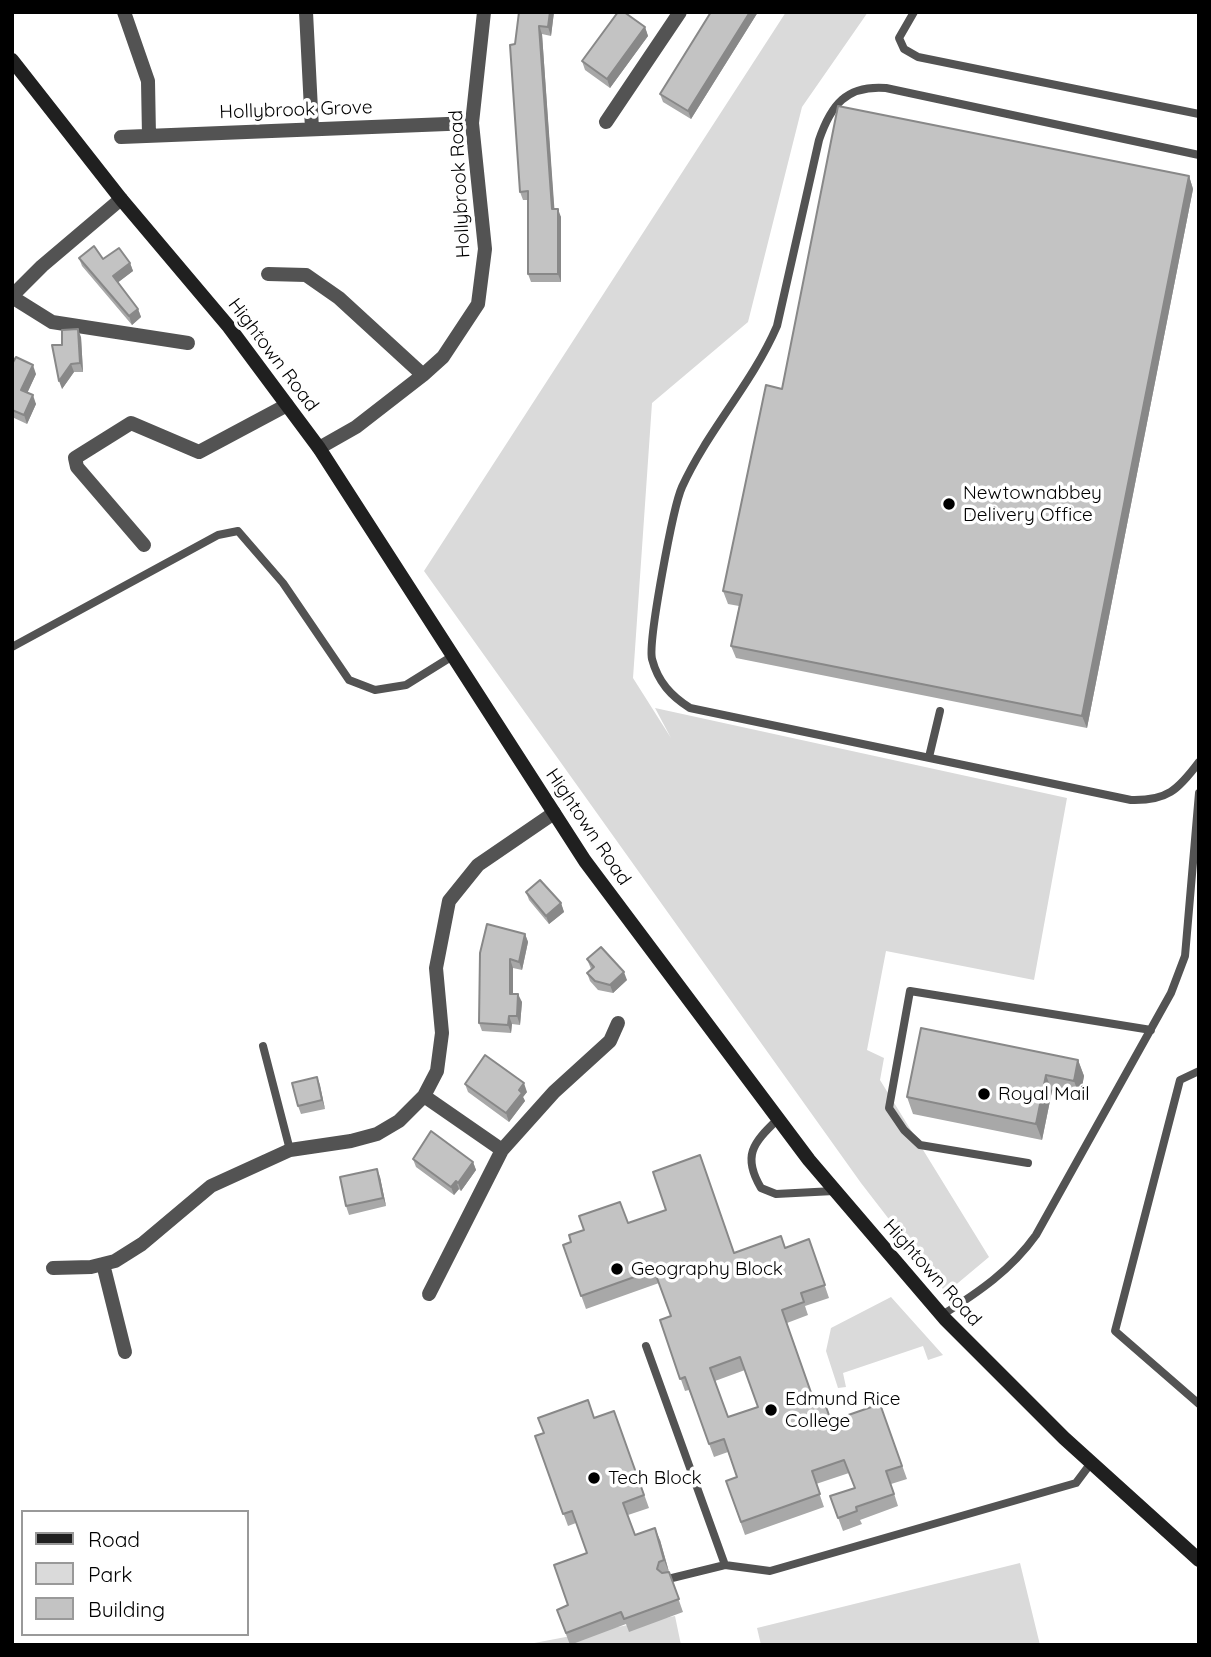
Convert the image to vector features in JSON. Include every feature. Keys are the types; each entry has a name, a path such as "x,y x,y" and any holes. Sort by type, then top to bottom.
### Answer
{"main road":[{"name":"Hightown Road","path":"12,60 121,199 229,327 319,448 451,657 554,813 622,911 777,1120 834,1191 942,1315 1091,1463 1199,1560"}],"street":[{"path":"124,12 148,80 149,136"},
{"path":"306,12 312,129"},
{"name":"Hollybrook Road","path":"319,448 356,427 443,357 478,304 485,248 472,123 484,12"},
{"path":"606,122 680,12"},
{"name":"Hollybrook Grove","path":"121,137 472,123"},
{"path":"121,199 42,266 12,296 52,322 188,343"},
{"path":"268,274 306,275 339,298 423,375"},
{"path":"144,545 77,467 75,458 131,424 199,452 287,405"},
{"path":"53,1268 115,1261 142,1244 211,1186 290,1150 351,1141 377,1134 399,1121 424,1096 437,1071 442,1033 436,968 449,901 478,865 554,813"},
{"path":"429,1294 502,1150 554,1092 610,1041 618,1023"},
{"path":"424,1096 502,1150"},
{"path":"103,1264 125,1352"}],"lane":[{"path":"914,12 899,38 904,49 918,57 1199,114"},
{"path":"1199,155 886,88 871,87 849,92 827,115 777,327 767,349 701,452 681,489 671,526 651,656 666,689 690,708 1142,800 1153,801 1170,794 1199,762"},
{"path":"12,647 218,535 237,531 283,583 349,680 376,690 406,685 451,657"},
{"path":"929,757 940,711"},
{"path":"942,1315 987,1287 1019,1258 1036,1234 1171,993 1185,957 1199,793"},
{"path":"1028,1163 920,1145 904,1130 889,1108 910,991 1151,1030"},
{"path":"263,1046 290,1150"},
{"path":"1199,1071 1180,1080 1115,1331 1199,1404"},
{"path":"777,1120 757,1138 752,1150 751,1164 761,1188 776,1194 834,1191"},
{"path":"646,1346 725,1565"},
{"path":"668,1579 725,1565 770,1571 1076,1483 1091,1463"}],"green space":[{"path":"786,12 868,12 802,107 748,322 652,403 633,678 671,738 655,708 1067,798 1034,980 886,951 867,1050 884,1058 880,1080 989,1257 946,1293 861,1183 424,571"},
{"path":"891,1297 943,1355 928,1360 923,1346 843,1373 846,1387 838,1388 826,1351 831,1328"},
{"path":"1020,1563 1040,1645 761,1645 757,1628"},
{"path":"675,1616 681,1645 524,1645"}],"building":[{"path":"519,12 550,12 548,27 539,26 552,209 558,209 558,274 528,274 528,191 520,192 510,45 515,44"},
{"path":"618,12 624,12 645,27 607,79 582,61"},
{"path":"711,12 750,12 688,111 660,94"},
{"name":"Newtownabbey Delivery Office","path":"838,106 1189,176 1082,716 731,646 742,595 723,591 766,385 782,389"},
{"path":"94,246 103,259 119,248 130,263 113,276 138,309 129,316 79,258"},
{"path":"78,329 80,363 71,364 59,381 52,345 62,345 62,330"},
{"path":"16,357 33,365 21,390 33,395 24,415 12,410 12,364"},
{"path":"540,880 561,903 546,916 526,892"},
{"path":"487,924 525,934 519,962 510,959 510,994 518,994 517,1016 509,1016 508,1025 479,1023 480,953"},
{"path":"601,947 624,972 610,985 595,981 587,973 594,967 587,959"},
{"name":"Royal Mail","path":"921,1028 1078,1060 1074,1081 1046,1075 1036,1124 907,1097"},
{"path":"485,1055 524,1083 519,1090 522,1093 506,1113 465,1084"},
{"path":"317,1077 322,1100 298,1106 292,1083"},
{"path":"431,1131 473,1162 458,1183 456,1181 451,1187 413,1159"},
{"path":"700,1155 734,1253 781,1236 785,1248 809,1239 825,1285 801,1293 804,1302 782,1310 814,1401 823,1398 831,1421 880,1404 902,1466 886,1471 894,1494 856,1507 857,1511 838,1518 830,1496 855,1488 844,1460 812,1471 820,1494 741,1522 726,1481 737,1477 724,1439 709,1444 685,1377 680,1379 660,1320 671,1316 654,1270 581,1296 563,1245 571,1242 569,1235 584,1230 579,1216 620,1202 628,1223 666,1210 653,1172","holes":["740,1357 758,1407 728,1417 710,1368"]},
{"path":"377,1169 383,1198 346,1206 340,1177"},
{"path":"588,1400 594,1418 614,1411 644,1495 623,1503 635,1535 655,1528 664,1560 659,1562 657,1569 662,1573 669,1572 679,1599 624,1619 621,1612 566,1633 557,1610 568,1605 554,1565 587,1553 572,1511 563,1514 535,1436 544,1433 538,1418"}],"place":[{"name":"Newtownabbey Delivery Office","path":"949,504"},
{"name":"Royal Mail","path":"984,1094"},
{"name":"Geography Block","path":"617,1269"},
{"name":"Edmund Rice College","path":"771,1410"},
{"name":"Tech Block","path":"594,1478"}]}
